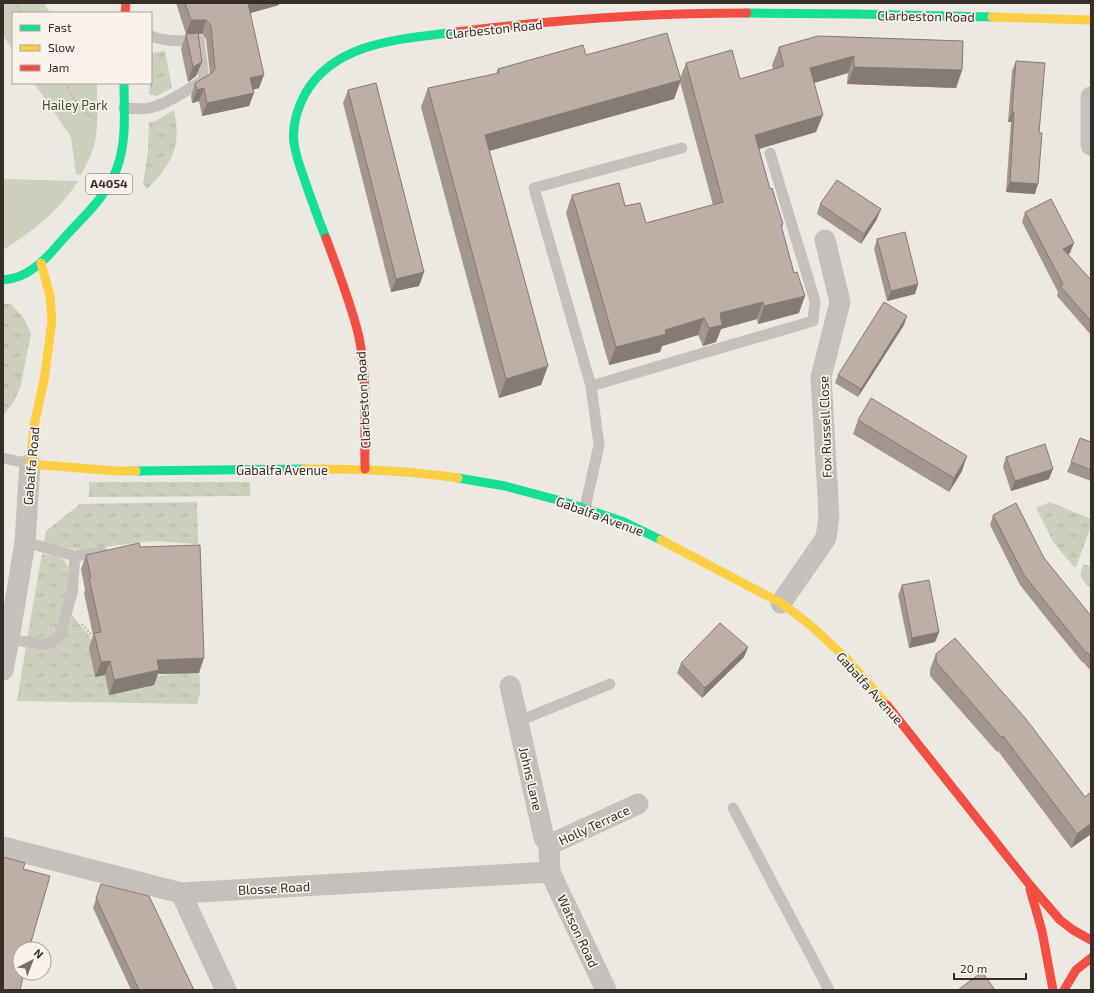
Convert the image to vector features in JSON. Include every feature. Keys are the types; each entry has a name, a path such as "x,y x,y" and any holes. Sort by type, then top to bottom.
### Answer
{"street":[{"name":"Clarbeston Road","path":"365,470 363,366 359,338 352,310 299,165 295,150 293,132 304,95 314,80 326,68 341,58 362,49 391,41 494,27 656,15 804,12 1091,20"},
{"name":"A4054","path":"3,280 14,278 28,272 41,263 105,191 115,173 123,146 124,84"},
{"path":"1091,97 1091,145"},
{"name":"Fox Russell Close","path":"781,604 826,538 829,515 821,376 840,302 825,240"},
{"name":"Gabalfa Road","path":"3,670 24,542 34,426 44,380 52,321 50,296 41,263"},
{"name":"Gabalfa Avenue","path":"30,464 116,471 401,471 445,476 505,486 585,508 624,522 676,547 781,604 809,624 846,658 889,706 1029,884 1060,920 1073,930 1091,940"},
{"name":"Johns Lane","path":"510,686 544,838 550,845 550,872"},
{"name":"Holly Terrace","path":"550,845 638,804"},
{"name":"Blosse Road","path":"3,847 181,893 550,872"},
{"name":"Watson Road","path":"550,872 606,990"},
{"name":"Gabalfa Avenue","path":"1029,884 1042,931 1053,990"},
{"path":"181,893 226,990"},
{"path":"1064,990 1076,970 1091,958"}],"lane":[{"path":"124,108 152,108 164,103 204,80 199,40 160,40 152,36"},
{"path":"585,508 599,445 591,386 534,188 682,148"},
{"path":"591,386 813,321 815,302 770,153"},
{"path":"3,458 30,464"},
{"path":"24,542 75,556 112,550"},
{"path":"9,639 40,644 50,643 60,636 72,593 75,556"},
{"path":"518,721 610,684"},
{"path":"733,808 830,990"}],"path":[{"path":"16,3 20,12"},
{"path":"66,84 77,104 86,114 96,119"}],"green space":[{"path":"3,3 44,3 49,12 12,12 12,48 3,35"},
{"path":"165,51 172,88 156,96 149,94 150,84 152,84 152,53"},
{"name":"Hailey Park","path":"35,84 97,84 96,139 81,175 76,174 71,137"},
{"path":"174,110 177,134 173,154 169,163 147,189 143,184 148,151 149,122 156,121"},
{"path":"3,179 78,181 71,192 54,211 24,236 3,250"},
{"path":"3,304 11,304 23,317 31,334 20,388 13,403 3,416"},
{"path":"89,482 250,482 250,496 89,497"},
{"path":"197,502 198,544 153,541 87,551 44,542 46,531 80,504"},
{"path":"1050,502 1091,519 1091,526 1076,567 1073,566 1054,543 1036,508"},
{"path":"42,554 57,556 64,560 68,567 68,596 58,630 49,639 27,639"},
{"path":"198,559 200,693 197,704 17,701 26,646 46,647 70,613 96,644 105,675 153,678 168,674"},
{"path":"1084,564 1091,567 1091,589 1085,583 1081,575"}],"building":[{"path":"185,3 248,3 264,75 250,78 254,93 207,103 204,88 197,90 195,83 212,73 215,69 211,26 206,20 191,20"},
{"path":"198,33 202,62 193,67 186,34"},
{"path":"667,33 681,80 485,135 548,366 506,379 428,88 499,73 498,69 583,45 586,55"},
{"path":"818,36 963,41 962,70 854,67 854,56 810,68 823,115 755,135 770,189 772,188 783,224 781,225 794,273 797,272 805,296 764,306 763,302 720,313 722,325 709,328 704,318 665,330 666,334 616,347 572,195 619,183 625,206 640,203 646,223 723,202 686,63 732,50 740,79 784,66 779,47"},
{"path":"1016,61 1045,63 1039,133 1042,133 1038,184 1010,182 1014,112 1012,112"},
{"path":"376,83 424,272 396,279 348,90"},
{"path":"837,180 881,209 864,234 820,204"},
{"path":"1051,199 1074,243 1063,249 1091,280 1091,321 1060,286 1063,284 1025,212"},
{"path":"905,232 918,284 891,291 877,239"},
{"path":"884,302 907,316 861,389 838,375"},
{"path":"871,398 967,456 954,478 858,420"},
{"path":"1080,438 1091,442 1091,470 1071,462"},
{"path":"1045,444 1053,469 1015,481 1006,457"},
{"path":"1016,503 1044,558 1091,616 1091,657 1087,652 1086,653 1024,575 993,515"},
{"path":"139,543 140,547 200,545 204,658 157,660 159,670 114,680 110,661 101,662 94,633 101,632 89,578 91,578 86,555"},
{"path":"929,580 939,632 912,638 902,585"},
{"path":"720,623 748,647 705,688 681,663"},
{"path":"955,638 1026,719 1085,797 1091,792 1091,823 1077,834 1003,736 1002,738 936,662 936,654"},
{"path":"3,857 25,863 23,869 50,876 31,941 12,941 12,981 22,981 20,990 3,990"},
{"path":"101,884 149,896 194,990 139,990 96,898"},
{"path":"982,972 995,990 958,990"}],"traffic: fast":[{"path":"747,13 992,17"},
{"path":"326,238 299,165 294,143 296,118 305,94 318,76 334,63 352,53 393,41 456,32"},
{"path":"3,280 23,275 50,254 101,197 107,188 117,168 124,137 124,84"},
{"path":"136,471 304,469"},
{"path":"458,478 505,486 565,502 624,522 661,540"}],"traffic: slow":[{"path":"992,17 1091,20"},
{"path":"41,263 50,296 52,321 44,380 34,426 30,464 116,471 136,471"},
{"path":"304,469 381,470 458,478"},
{"path":"661,540 781,603 809,624 846,658 887,705"}],"traffic: jam":[{"path":"125,12 126,3"},
{"path":"456,32 601,18 674,14 747,13"},
{"path":"326,238 352,312 362,353 365,386 365,469"},
{"path":"887,705 1029,884 1060,920 1073,930 1091,940"},
{"path":"1030,889 1042,931 1053,990"},
{"path":"1064,990 1076,970 1091,958"}]}
